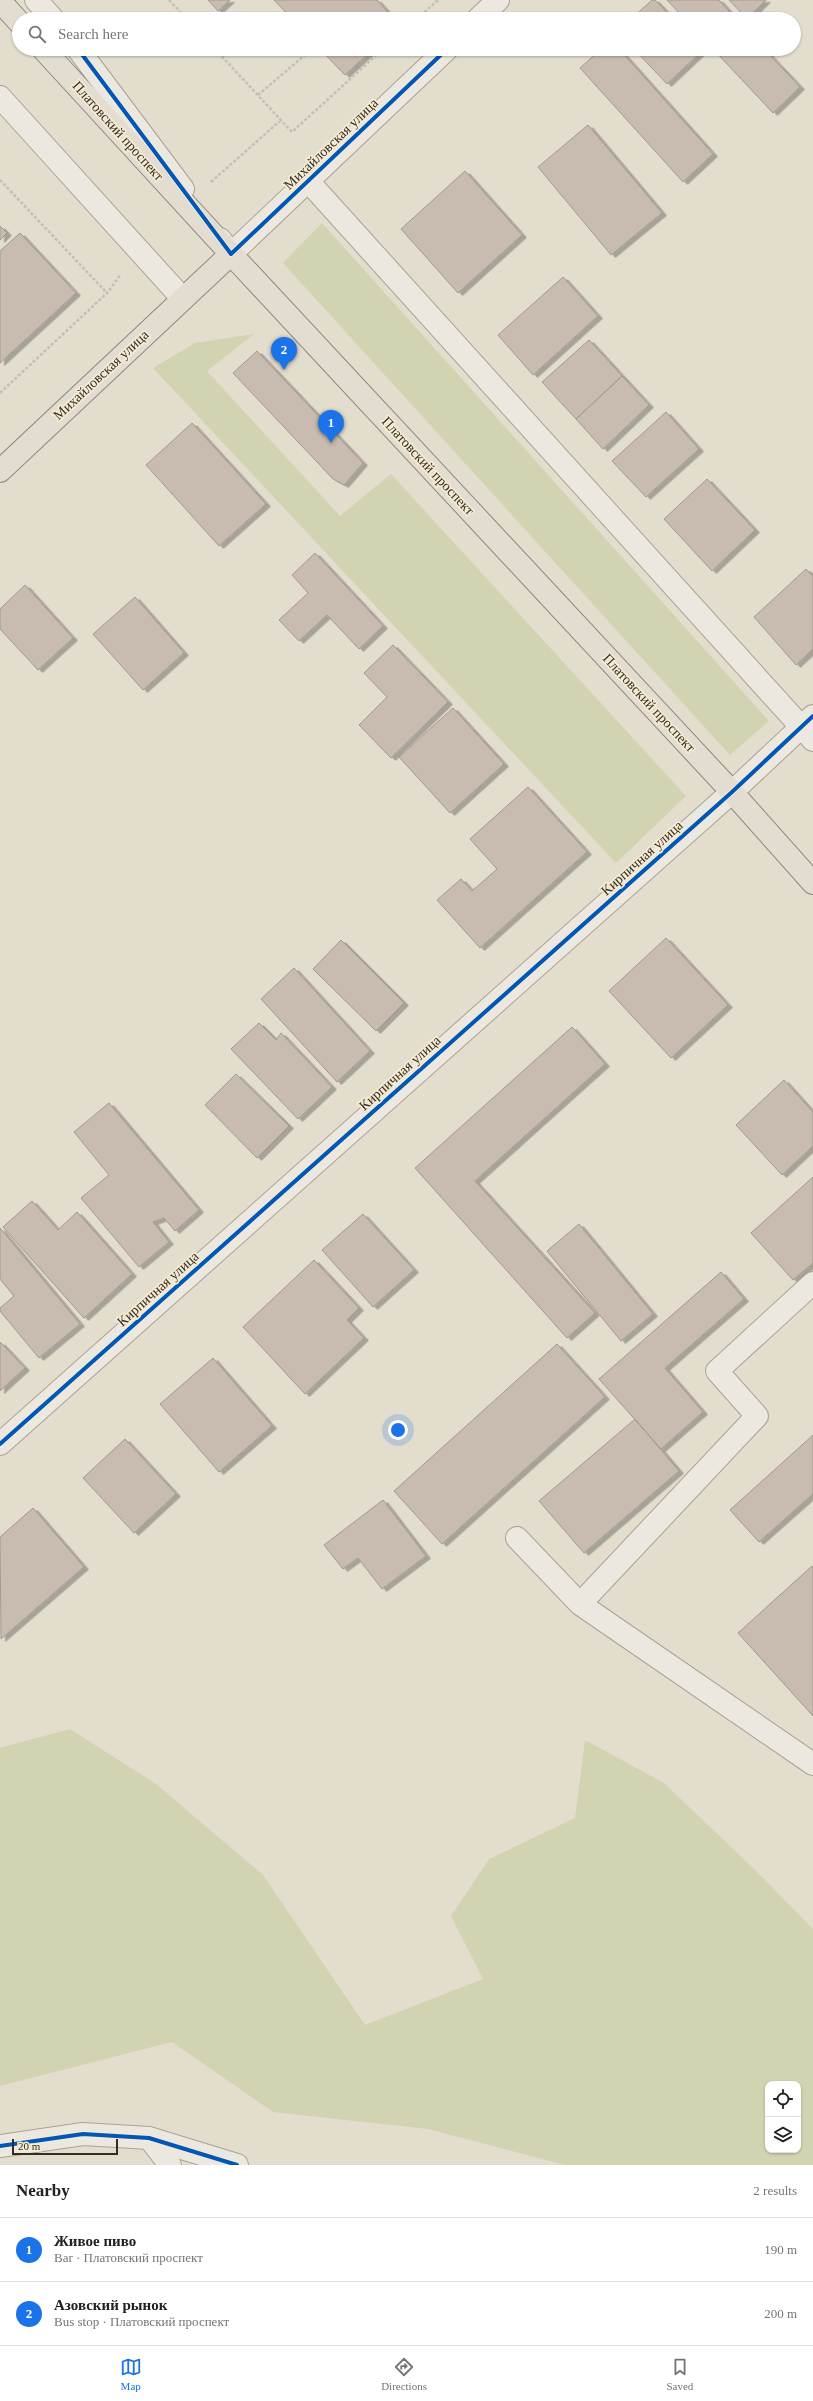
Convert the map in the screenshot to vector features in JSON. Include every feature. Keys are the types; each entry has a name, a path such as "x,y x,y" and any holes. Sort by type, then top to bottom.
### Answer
{"main road":[{"path":"0,2 12,15"},
{"name":"Платовский проспект","path":"49,56 231,254 732,792 813,883"},
{"name":"Михайловская улица","path":"0,471 231,254"}],"street":[{"path":"36,0 47,12"},
{"path":"485,12 498,0"},
{"path":"83,56 231,254"},
{"name":"Михайловская улица","path":"231,254 440,56"},
{"path":"0,97 183,299"},
{"path":"308,181 809,728"},
{"name":"Кирпичная улица","path":"0,1444 732,792 809,728"},
{"path":"580,1604 757,1416 717,1371 813,1283"},
{"path":"517,1538 580,1604 813,1764"},
{"path":"0,2146 83,2134 149,2138 237,2165"},
{"path":"149,2138 170,2165"}],"path":[{"path":"169,0 180,12"},
{"path":"425,12 438,0"},
{"path":"222,56 292,132 376,56"},
{"path":"258,95 304,56"},
{"path":"0,180 107,293"}],"green space":[{"path":"322,223 769,721 730,755 283,263"},
{"path":"254,334 207,371 340,516 391,474 686,796 616,863 153,368 195,343"},
{"path":"70,1729 156,1784 263,1875 365,2025 483,1979 451,1916 489,1859 575,1818 585,1740 664,1783 755,1870 813,1929 813,2165 565,2165 428,2129 273,2112 172,2042 0,2086 0,1748"}],"building":[{"path":"208,0 230,0 218,11"},
{"path":"274,0 377,0 388,12 285,12"},
{"path":"652,0 655,0 666,12 639,12"},
{"path":"667,0 719,0 730,12 678,12"},
{"path":"729,0 766,0 754,12 740,12"},
{"path":"327,56 365,56 345,75"},
{"path":"593,56 625,56 713,154 683,182 580,68"},
{"path":"641,56 697,56 667,84"},
{"path":"720,56 771,56 800,87 773,113"},
{"path":"588,125 662,213 611,255 538,167"},
{"path":"465,171 522,235 458,293 401,229"},
{"path":"0,226 7,233 0,240"},
{"path":"20,233 76,293 0,363 0,251"},
{"path":"563,277 598,316 533,375 498,335"},
{"path":"589,340 622,376 576,419 542,382"},
{"path":"257,351 363,463 344,485 333,479 233,373"},
{"path":"622,376 649,405 603,449 576,419"},
{"path":"666,412 699,449 646,497 612,461"},
{"path":"192,423 266,504 219,546 146,465"},
{"path":"707,479 755,530 712,571 664,519"},
{"path":"315,553 383,626 359,649 327,615 299,641 279,620 308,593 292,575"},
{"path":"806,569 813,576 813,649 796,665 754,617"},
{"path":"25,585 73,638 38,670 0,629 0,609"},
{"path":"135,597 184,653 143,690 93,634"},
{"path":"393,645 448,702 391,758 359,725 387,697 364,673"},
{"path":"453,708 504,764 450,813 399,757"},
{"path":"528,787 587,852 480,948 437,900 461,879 472,891 497,869 470,839"},
{"path":"666,938 728,1005 671,1058 609,991"},
{"path":"341,940 404,1003 376,1031 313,969"},
{"path":"294,968 370,1051 337,1082 261,999"},
{"path":"259,1023 276,1040 281,1033 332,1087 298,1119 231,1049"},
{"path":"572,1027 605,1064 475,1181 595,1313 567,1338 415,1168"},
{"path":"236,1074 289,1126 257,1158 205,1105"},
{"path":"784,1080 813,1112 813,1146 782,1175 736,1125"},
{"path":"109,1103 199,1210 175,1231 164,1218 153,1222 169,1242 139,1267 81,1198 109,1175 74,1132"},
{"path":"813,1177 813,1263 793,1280 751,1233"},
{"path":"32,1201 58,1230 77,1212 132,1274 84,1318 3,1227"},
{"path":"363,1214 414,1270 373,1307 322,1250"},
{"path":"579,1224 653,1314 621,1341 547,1251"},
{"path":"0,1228 80,1324 39,1358 0,1311 0,1308 14,1296 0,1279"},
{"path":"314,1260 359,1308 347,1320 364,1338 305,1394 243,1327"},
{"path":"721,1272 744,1299 665,1368 703,1412 661,1449 599,1379"},
{"path":"0,1342 25,1368 0,1391"},
{"path":"557,1344 605,1397 442,1544 394,1491"},
{"path":"213,1358 272,1426 219,1472 160,1404"},
{"path":"635,1419 679,1471 584,1553 539,1501"},
{"path":"813,1435 813,1494 759,1542 730,1510"},
{"path":"125,1439 176,1494 134,1533 83,1478"},
{"path":"383,1500 426,1556 382,1589 358,1558 343,1569 324,1545"},
{"path":"33,1508 84,1567 1,1639 0,1537"},
{"path":"812,1566 813,1567 813,1716 738,1633"}],"cycle path":[{"path":"83,56 231,254 440,56"},
{"path":"0,1444 732,792 813,716"},
{"path":"0,2146 83,2134 149,2138 237,2165"}],"place":[{"name":"Азовский рынок","path":"284,370"},
{"name":"Живое пиво","path":"331,443"}]}
